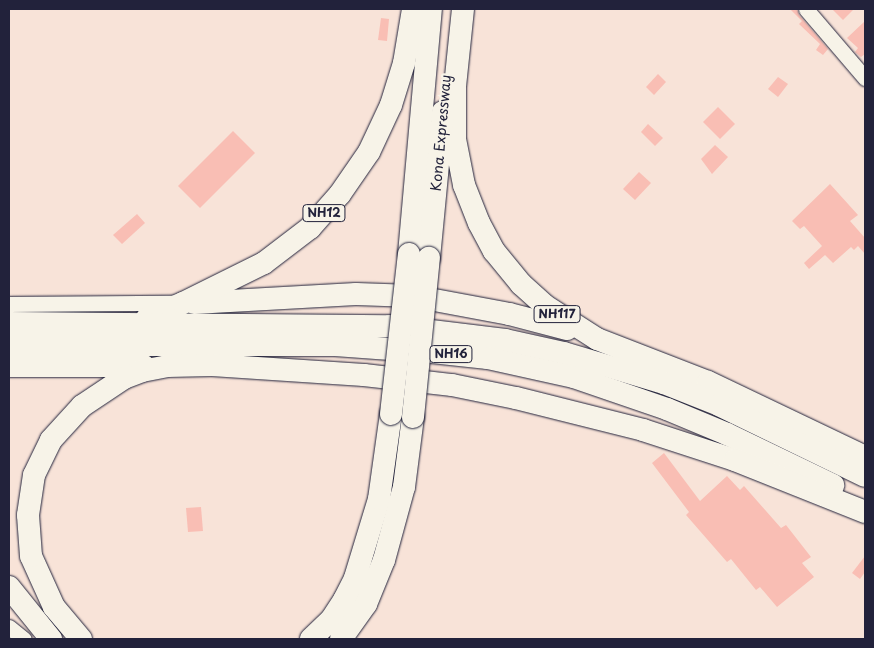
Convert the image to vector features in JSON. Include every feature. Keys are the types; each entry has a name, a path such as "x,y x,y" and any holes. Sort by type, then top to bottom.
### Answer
{"highway":[{"name":"NH12","path":"9,322 128,323 146,319 264,263 291,244 310,228 340,194 369,152 391,105 404,62 412,9"},
{"name":"Kona Expressway","path":"419,256 432,9"},
{"name":"Kona Expressway","path":"419,256 452,9"},
{"name":"NH117","path":"463,9 455,87 455,139 464,184 479,223 494,251 521,284 544,305 597,339 708,382 865,456"},
{"path":"341,639 366,604 384,560 404,488 402,416 419,256"},
{"path":"183,303 356,294 413,296 509,314 597,339"},
{"name":"NH16","path":"128,323 390,326 504,340 564,353 664,383 719,405 865,476"},
{"name":"NH16","path":"9,345 335,345 488,358 574,378 667,409 727,434 865,501"},
{"path":"9,366 212,365 364,375 452,385 516,398 624,425 735,460 865,512"},
{"path":"81,639 54,607 31,556 28,515 34,475 51,440 82,406 124,378 142,371 167,366"},
{"path":"311,639 331,620 355,578 402,416"},
{"path":"9,587 51,639"}],"street":[{"path":"806,9 865,78"},
{"path":"9,304 183,303"},
{"path":"9,626 24,639"}],"building":[{"path":"790,9 797,9 799,15 828,49 823,55 816,50 820,44 799,24 802,21"},
{"path":"832,9 854,9 843,20"},
{"path":"381,18 389,19 387,41 378,40"},
{"path":"865,21 865,54 861,57 855,52 858,48 847,38"},
{"path":"658,74 666,82 654,95 646,87"},
{"path":"778,77 788,84 778,97 768,89"},
{"path":"718,107 735,124 720,139 703,122"},
{"path":"648,124 663,138 655,146 641,132"},
{"path":"233,131 255,153 200,208 178,186"},
{"path":"715,145 728,157 712,174 701,159"},
{"path":"639,172 651,183 635,200 623,189"},
{"path":"830,184 858,215 850,221 865,238 865,254 858,246 854,250 851,247 833,263 825,255 809,269 804,263 822,246 804,226 800,229 792,221"},
{"path":"137,214 145,223 122,244 113,235"},
{"path":"664,453 700,501 727,476 740,490 744,486 781,528 786,525 811,557 802,563 814,577 777,607 760,587 756,590 731,559 727,562 686,515 689,512 652,463"},
{"path":"201,507 203,531 188,532 186,508"},
{"path":"865,556 865,572 860,579 852,573"}]}
